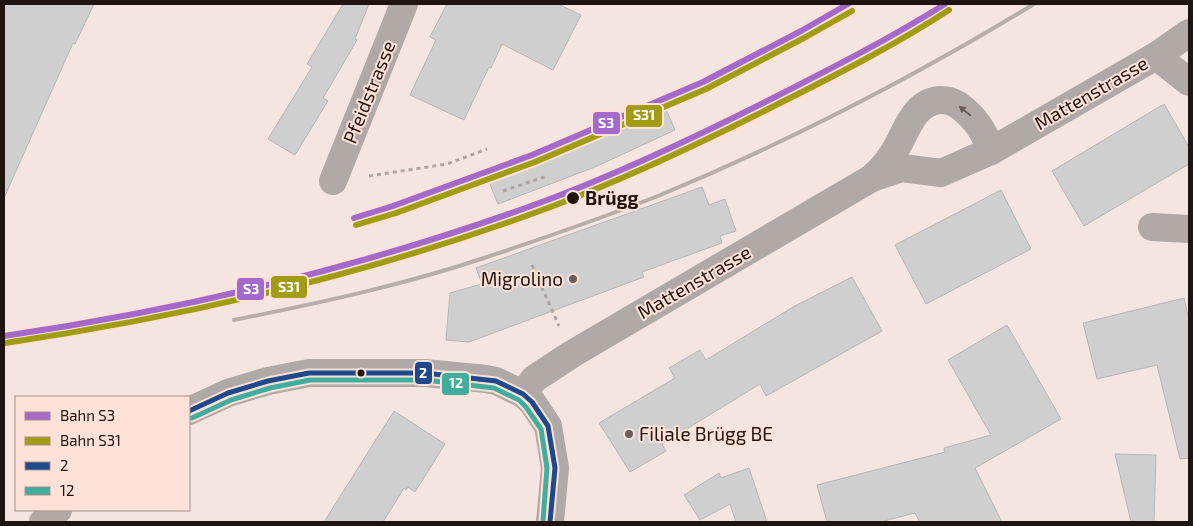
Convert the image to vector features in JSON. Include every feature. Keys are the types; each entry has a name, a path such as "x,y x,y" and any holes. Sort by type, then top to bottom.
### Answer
{"street":[{"name":"Pfeidstrasse","path":"333,181 404,4"},
{"name":"Mattenstrasse","path":"872,178 902,168 941,173 991,150 1156,56 1189,33"},
{"path":"1156,56 1189,82"},
{"name":"Mattenstrasse","path":"523,394 534,378 572,354 872,178 881,170 898,146 905,130 920,107 932,101 949,100 965,110 976,121 985,135 991,150"},
{"path":"1152,227 1189,229"},
{"path":"190,411 228,393 268,381 309,373 425,373 486,379 510,387 523,394 532,402 548,426 555,468 550,522"},
{"path":"43,522 57,511"}],"path":[{"path":"333,181 447,164 487,149"},
{"path":"503,191 546,176"},
{"path":"532,265 561,331"}],"building":[{"path":"4,4 94,4 75,44 73,43 4,198"},
{"path":"343,4 369,4 355,39 357,40 323,98 328,101 295,155 268,139 312,67 307,64"},
{"path":"447,4 558,4 581,15 553,70 502,44 464,120 410,95 436,40 430,37"},
{"path":"1164,104 1189,147 1189,164 1084,226 1052,171"},
{"path":"665,107 675,130 595,167 498,204 488,179 584,142"},
{"path":"702,187 709,205 725,199 736,231 720,236 722,243 642,272 644,277 469,342 446,340 450,293 482,284 476,268"},
{"path":"1001,190 1031,249 926,304 895,245"},
{"path":"852,277 882,331 766,396 760,384 662,444 666,451 630,472 599,423 675,378 669,368 700,350 706,360 793,307"},
{"path":"1184,298 1189,320 1189,458 1180,459 1157,365 1097,379 1083,323"},
{"path":"1007,325 1061,419 975,468 1002,522 920,522 915,513 880,522 827,522 817,485 945,452 944,448 991,435 948,360"},
{"path":"394,411 445,444 415,492 408,487 406,490 404,488 383,522 324,522"},
{"path":"1115,454 1156,455 1154,522 1131,522"},
{"path":"749,468 767,522 736,522 730,504 700,520 684,495 719,473 721,478"}],"railway":[{"path":"234,320 393,285 456,267 530,243 658,196 755,153 850,107 897,83 1034,4"}],"rail line":[{"name":"S3","path":"354,218 393,206 532,155 703,82 801,31 848,4"},
{"name":"S3","path":"4,336 141,313 277,283 410,246 542,202 632,166 719,125 862,52 945,4"},
{"name":"S31","path":"5,343 142,320 278,290 413,254 545,209 635,173 751,118 845,70 949,10"},
{"name":"S31","path":"356,225 396,213 535,162 706,89 852,11"}],"transit line":[{"name":"2","path":"190,411 228,393 268,381 309,373 425,373 496,381 523,394 532,402 548,426 555,468 550,522"},
{"name":"12","path":"192,418 231,400 270,388 310,380 425,380 494,388 519,400 541,429 547,468 543,521"}],"place":[{"name":"Brügg","path":"573,198"},
{"name":"Migrolino","path":"573,279"},
{"name":"Filiale Brügg BE","path":"629,434"}]}
